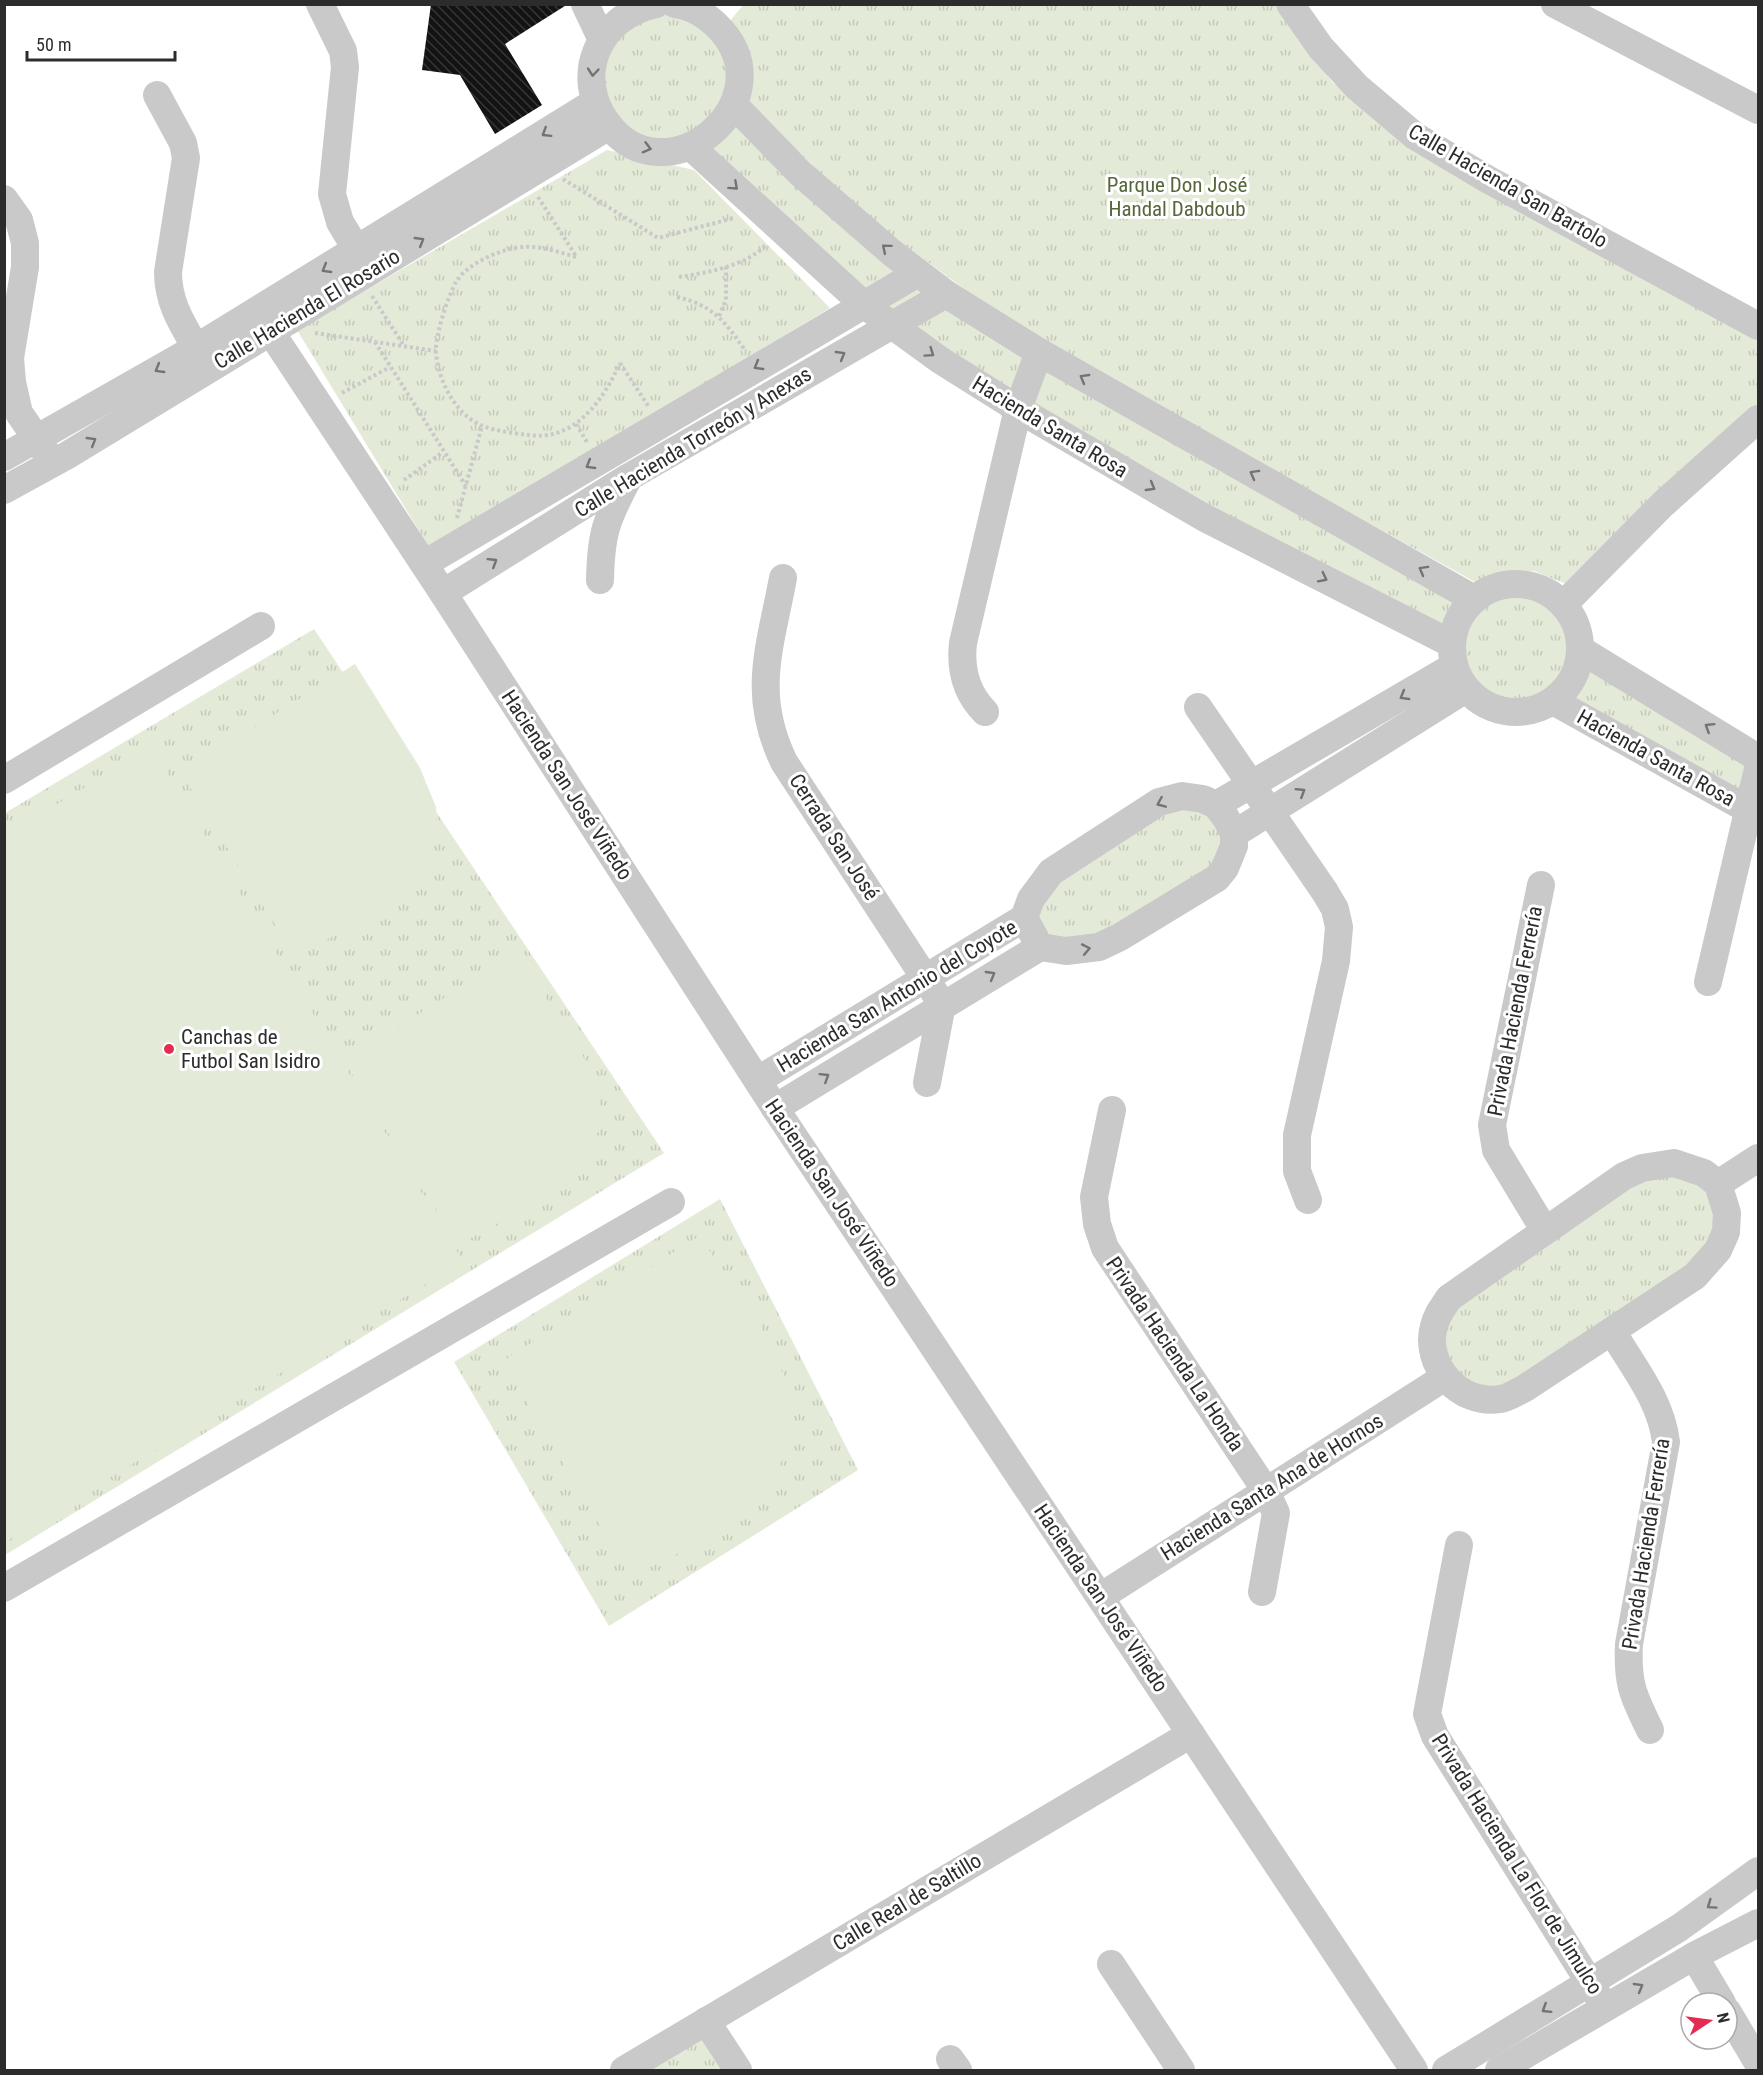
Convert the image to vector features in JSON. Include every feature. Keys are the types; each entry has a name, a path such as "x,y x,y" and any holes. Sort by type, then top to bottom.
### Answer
{"street":[{"path":"320,4 343,51 345,67 332,194 340,222 362,266"},
{"path":"585,4 602,40"},
{"path":"646,5 626,15 602,40 592,70 602,114 630,142 655,151 673,151 690,147 717,131 734,105 738,88 738,69 734,51 726,35 720,13 697,11 675,4"},
{"name":"Calle Hacienda San Bartolo","path":"1290,4 1321,48 1357,87 1415,136 1487,179 1758,326"},
{"path":"1555,4 1758,110"},
{"path":"157,95 183,143 186,158 168,272 168,287 174,309 196,348"},
{"path":"734,105 800,173 946,294 1039,352 1474,599"},
{"name":"Calle Hacienda El Rosario","path":"362,266 602,114"},
{"name":"Calle Hacienda El Rosario","path":"4,490 53,463 264,321 536,170 602,114"},
{"name":"Hacienda Santa Rosa","path":"690,147 863,304 891,326 1018,410 1458,666"},
{"path":"4,199 19,220 25,243 25,267 10,358 12,382 19,413 53,463"},
{"name":"Calle Hacienda Torreón y Anexas","path":"424,564 918,273"},
{"name":"Calle Hacienda Torreón y Anexas","path":"443,593 629,477 946,294"},
{"name":"Calle Hacienda El Rosario","path":"4,457 196,348 264,321"},
{"name":"Hacienda San José Viñedo","path":"264,321 443,593 775,1108 1414,2070"},
{"path":"985,712 969,692 963,675 961,658 1018,410 1039,352"},
{"path":"1564,604 1663,504 1758,419"},
{"path":"600,580 601,546 608,518 629,477 628,457 621,446"},
{"name":"Cerrada San José","path":"783,578 764,688 766,711 772,736 784,762 942,1004"},
{"path":"1520,583 1544,590 1564,604 1573,618 1581,650 1577,670 1568,687 1553,701 1523,712 1508,712 1492,708 1458,666 1455,628 1463,612 1474,599 1488,590 1520,583"},
{"path":"4,780 261,626"},
{"path":"1581,650 1758,758"},
{"path":"775,1108 1040,946 1066,951 1082,951 1120,938 1217,878 1232,856 1234,834 1216,805 1458,666"},
{"path":"1234,834 1270,811 1458,666"},
{"name":"Hacienda Santa Rosa","path":"1553,701 1754,812"},
{"path":"1198,707 1335,909 1339,927 1336,961 1297,1135 1297,1171 1308,1200"},
{"path":"1708,982 1754,812 1758,769"},
{"name":"Hacienda San Antonio del Coyote","path":"758,1080 1024,918 1031,899 1051,872 1159,802 1182,796 1203,799 1216,805"},
{"name":"Privada Hacienda Ferrería","path":"1540,885 1492,1125 1496,1150 1545,1231"},
{"path":"1024,918 1040,946"},
{"path":"927,1083 942,1004"},
{"name":"Privada Hacienda La Honda","path":"1112,1110 1094,1197 1097,1224 1105,1248 1266,1491 1276,1513 1262,1592"},
{"path":"1718,1184 1758,1158"},
{"path":"1660,1164 1690,1167 1718,1184 1727,1213 1726,1232 1712,1258 1695,1276 1525,1388 1500,1399 1479,1399 1464,1393 1445,1377 1437,1364 1433,1349 1433,1328 1449,1298 1624,1176 1642,1168 1660,1164"},
{"path":"4,1588 671,1202"},
{"name":"Privada Hacienda Ferrería","path":"1611,1331 1658,1406 1664,1421 1666,1442 1629,1644 1630,1690 1650,1730"},
{"name":"Hacienda Santa Ana de Hornos","path":"1100,1597 1445,1377"},
{"name":"Privada Hacienda La Flor de Jimulco","path":"1459,1545 1427,1714 1435,1736 1605,2007"},
{"name":"Calle Real de Saltillo","path":"624,2070 1191,1734"},
{"path":"1446,2070 1678,1928 1758,1871"},
{"path":"1499,2070 1694,1956 1758,1923"},
{"path":"1694,1956 1715,1991"},
{"path":"1111,1964 1181,2070"},
{"path":"706,2021 738,2070"},
{"path":"1739,2031 1758,2063"}],"path":[{"path":"536,170 567,183 658,238 725,222 756,207"},
{"path":"536,170 576,257 543,248 512,248 483,260 464,272 456,283 436,351 441,375 449,395 471,419 482,426 546,436 564,431 580,422 612,382 620,363 660,423"},
{"path":"679,277 726,266 761,251 781,230"},
{"path":"362,266 404,346"},
{"path":"719,316 726,300 726,266"},
{"path":"676,297 697,302 719,316 757,366"},
{"path":"308,332 436,351"},
{"path":"375,342 466,486"},
{"path":"342,393 390,366"},
{"path":"456,519 482,426"},
{"path":"404,480 443,452"}],"green space":[{"name":"Parque Don José Handal Dabdoub","path":"744,4 1275,5 1333,83 1502,199 1758,340 1758,405 1566,584 1534,571 1475,582 1023,332 861,213 748,102 730,21"},
{"path":"675,12 695,20 724,51 728,93 703,130 662,143 622,127 600,91 605,49 634,19"},
{"path":"734,118 905,271 1466,600 1449,625 1447,637 1025,406 907,328 699,148"},
{"path":"607,150 694,170 830,308 430,549 297,330"},
{"path":"1517,589 1539,593 1558,605 1570,624 1574,646 1570,668 1558,687 1539,699 1517,703 1495,699 1476,687 1464,668 1460,646 1464,624 1476,605 1495,593"},
{"path":"314,629 664,1153 5,1555 5,813"},
{"path":"355,664 420,768 436,807 438,836 423,872 396,902 295,957 181,773"},
{"path":"1584,667 1754,763 1747,802 1562,700 1578,682"},
{"name":"Canchas de Futbol San Isidro","path":"151,747 463,1261 5,1542 5,836"},
{"path":"1160,805 1211,808 1226,857 1119,934 1045,941 1035,903 1055,874"},
{"path":"517,952 583,1056 599,1095 601,1124 586,1160 559,1190 458,1245 344,1061"},
{"path":"1657,1167 1703,1179 1722,1215 1692,1273 1499,1394 1444,1368 1443,1318"},
{"path":"720,1199 858,1470 609,1626 454,1362"},
{"path":"699,1236 757,1319 783,1374 793,1406 787,1450 769,1486 749,1512 722,1532 630,1577 503,1361"},
{"path":"701,2031 727,2070 636,2070"}],"building":[{"path":"431,4 568,4 505,44 542,105 495,134 460,75 422,70"}],"place":[{"name":"Canchas de Futbol San Isidro","path":"169,1049"}]}
